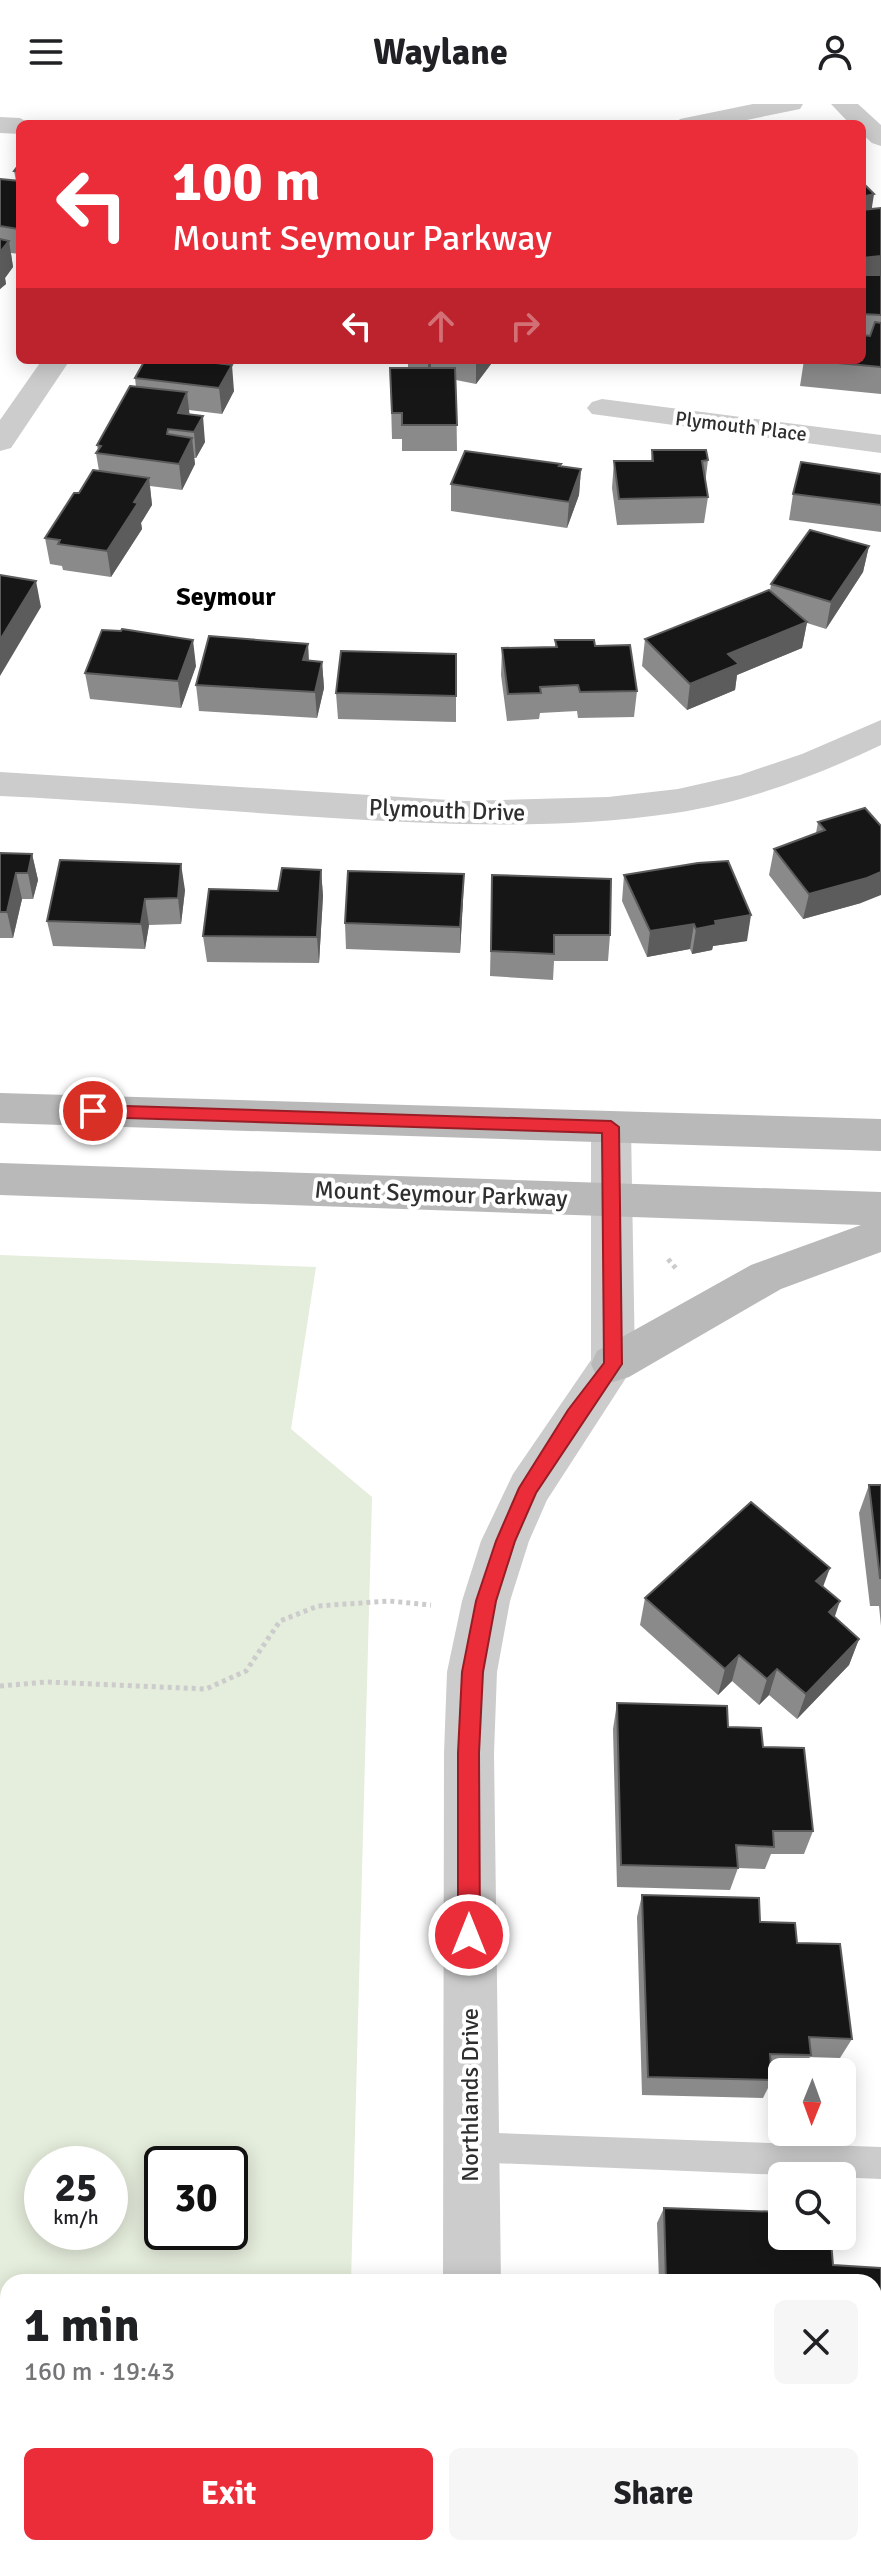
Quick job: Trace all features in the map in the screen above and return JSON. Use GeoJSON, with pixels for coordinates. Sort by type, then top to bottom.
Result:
{"type":"FeatureCollection","features":[{"type":"Feature","properties":{"kind":"main road"},"geometry":{"type":"LineString","coordinates":[[0,1108],[881,1135]]}},
{"type":"Feature","properties":{"kind":"main road","name":"Mount Seymour Parkway"},"geometry":{"type":"LineString","coordinates":[[0,1179],[881,1209]]}},
{"type":"Feature","properties":{"kind":"main road"},"geometry":{"type":"LineString","coordinates":[[613,1364],[766,1277],[881,1235]]}},
{"type":"Feature","properties":{"kind":"street"},"geometry":{"type":"LineString","coordinates":[[709,120],[791,104]]}},
{"type":"Feature","properties":{"kind":"street"},"geometry":{"type":"LineString","coordinates":[[843,104],[861,120]]}},
{"type":"Feature","properties":{"kind":"street"},"geometry":{"type":"LineString","coordinates":[[866,125],[881,138]]}},
{"type":"Feature","properties":{"kind":"street"},"geometry":{"type":"LineString","coordinates":[[0,442],[8,416],[53,364]]}},
{"type":"Feature","properties":{"kind":"street","name":"Plymouth Place"},"geometry":{"type":"LineString","coordinates":[[602,408],[881,444]]}},
{"type":"Feature","properties":{"kind":"street","name":"Plymouth Drive"},"geometry":{"type":"LineString","coordinates":[[0,784],[411,810],[513,814],[625,809],[701,798],[776,779],[881,731]]}},
{"type":"Feature","properties":{"kind":"street"},"geometry":{"type":"LineString","coordinates":[[611,1127],[613,1364]]}},
{"type":"Feature","properties":{"kind":"street","name":"Northlands Drive"},"geometry":{"type":"LineString","coordinates":[[472,2274],[469,1753],[472,1672],[484,1611],[505,1541],[529,1488],[613,1364]]}},
{"type":"Feature","properties":{"kind":"lane"},"geometry":{"type":"LineString","coordinates":[[470,2147],[881,2163]]}},
{"type":"Feature","properties":{"kind":"path"},"geometry":{"type":"LineString","coordinates":[[0,1686],[47,1682],[206,1689],[246,1671],[280,1621],[318,1606],[389,1601],[484,1611]]}},
{"type":"Feature","properties":{"kind":"green space"},"geometry":{"type":"Polygon","coordinates":[[[0,1255],[316,1267],[291,1429],[372,1497],[351,2274],[0,2274],[0,1255]]]}},
{"type":"Feature","properties":{"kind":"building"},"geometry":{"type":"Polygon","coordinates":[[[0,179],[16,181],[16,229],[0,226],[0,179]]]}},
{"type":"Feature","properties":{"kind":"building"},"geometry":{"type":"Polygon","coordinates":[[[881,208],[881,256],[866,258],[866,210],[881,208]]]}},
{"type":"Feature","properties":{"kind":"building"},"geometry":{"type":"Polygon","coordinates":[[[0,239],[9,241],[0,252],[0,239]]]}},
{"type":"Feature","properties":{"kind":"building"},"geometry":{"type":"Polygon","coordinates":[[[866,275],[881,275],[881,315],[866,314],[866,275]]]}},
{"type":"Feature","properties":{"kind":"building"},"geometry":{"type":"Polygon","coordinates":[[[875,322],[881,323],[881,367],[848,364],[866,364],[866,336],[870,336],[875,322]]]}},
{"type":"Feature","properties":{"kind":"building"},"geometry":{"type":"Polygon","coordinates":[[[143,364],[232,365],[219,388],[135,378],[143,364]]]}},
{"type":"Feature","properties":{"kind":"building"},"geometry":{"type":"Polygon","coordinates":[[[390,368],[455,368],[457,425],[402,425],[402,413],[392,413],[390,368]]]}},
{"type":"Feature","properties":{"kind":"building"},"geometry":{"type":"Polygon","coordinates":[[[130,386],[187,392],[178,413],[203,416],[194,432],[168,429],[167,434],[192,438],[179,464],[96,453],[101,446],[97,445],[130,386]]]}},
{"type":"Feature","properties":{"kind":"building"},"geometry":{"type":"Polygon","coordinates":[[[652,450],[706,450],[708,460],[702,461],[708,497],[619,499],[614,461],[653,461],[652,450]]]}},
{"type":"Feature","properties":{"kind":"building"},"geometry":{"type":"Polygon","coordinates":[[[465,451],[581,469],[569,502],[451,484],[465,451]]]}},
{"type":"Feature","properties":{"kind":"building"},"geometry":{"type":"Polygon","coordinates":[[[801,462],[881,474],[881,505],[793,494],[801,462]]]}},
{"type":"Feature","properties":{"kind":"building"},"geometry":{"type":"Polygon","coordinates":[[[93,470],[149,478],[134,502],[138,503],[107,551],[58,544],[60,540],[45,538],[74,493],[79,493],[93,470]]]}},
{"type":"Feature","properties":{"kind":"building"},"geometry":{"type":"Polygon","coordinates":[[[810,530],[869,546],[831,602],[771,584],[810,530]]]}},
{"type":"Feature","properties":{"kind":"building"},"geometry":{"type":"Polygon","coordinates":[[[0,575],[36,581],[0,640],[0,575]]]}},
{"type":"Feature","properties":{"kind":"building"},"geometry":{"type":"Polygon","coordinates":[[[769,590],[807,622],[728,654],[739,664],[690,684],[645,639],[769,590]]]}},
{"type":"Feature","properties":{"kind":"building"},"geometry":{"type":"Polygon","coordinates":[[[122,629],[193,640],[178,681],[85,673],[102,630],[122,629]]]}},
{"type":"Feature","properties":{"kind":"building"},"geometry":{"type":"Polygon","coordinates":[[[209,636],[308,644],[303,660],[322,662],[315,692],[196,685],[209,636]]]}},
{"type":"Feature","properties":{"kind":"building"},"geometry":{"type":"Polygon","coordinates":[[[555,640],[594,640],[595,646],[630,645],[637,691],[580,692],[578,685],[540,687],[541,693],[508,694],[502,648],[557,647],[555,640]]]}},
{"type":"Feature","properties":{"kind":"building"},"geometry":{"type":"Polygon","coordinates":[[[341,651],[456,654],[456,696],[336,693],[341,651]]]}},
{"type":"Feature","properties":{"kind":"building"},"geometry":{"type":"Polygon","coordinates":[[[865,808],[881,826],[881,872],[809,894],[774,849],[825,830],[818,822],[865,808]]]}},
{"type":"Feature","properties":{"kind":"building"},"geometry":{"type":"Polygon","coordinates":[[[0,853],[32,854],[28,873],[16,873],[7,912],[0,912],[0,853]]]}},
{"type":"Feature","properties":{"kind":"building"},"geometry":{"type":"Polygon","coordinates":[[[60,860],[181,864],[178,898],[145,899],[141,924],[47,921],[60,860]]]}},
{"type":"Feature","properties":{"kind":"building"},"geometry":{"type":"Polygon","coordinates":[[[728,861],[751,915],[715,921],[716,925],[696,929],[694,924],[650,931],[624,875],[698,863],[728,861]]]}},
{"type":"Feature","properties":{"kind":"building"},"geometry":{"type":"Polygon","coordinates":[[[282,868],[321,870],[317,937],[203,936],[209,889],[278,891],[282,868]]]}},
{"type":"Feature","properties":{"kind":"building"},"geometry":{"type":"Polygon","coordinates":[[[348,871],[464,874],[460,927],[345,923],[348,871]]]}},
{"type":"Feature","properties":{"kind":"building"},"geometry":{"type":"Polygon","coordinates":[[[492,875],[611,879],[610,935],[554,935],[554,954],[491,951],[492,875]]]}},
{"type":"Feature","properties":{"kind":"building"},"geometry":{"type":"Polygon","coordinates":[[[869,1485],[881,1485],[881,1578],[880,1578],[869,1485]]]}},
{"type":"Feature","properties":{"kind":"building"},"geometry":{"type":"Polygon","coordinates":[[[751,1502],[830,1568],[816,1581],[840,1601],[829,1612],[859,1639],[806,1694],[777,1669],[767,1679],[739,1655],[725,1669],[645,1598],[751,1502]]]}},
{"type":"Feature","properties":{"kind":"building"},"geometry":{"type":"Polygon","coordinates":[[[617,1703],[727,1706],[728,1727],[761,1728],[763,1747],[804,1748],[813,1831],[773,1831],[774,1847],[736,1845],[738,1868],[621,1865],[617,1703]]]}},
{"type":"Feature","properties":{"kind":"building"},"geometry":{"type":"Polygon","coordinates":[[[642,1895],[759,1898],[760,1922],[795,1923],[797,1943],[840,1944],[852,2039],[809,2037],[811,2055],[770,2054],[768,2080],[648,2077],[642,1895]]]}},
{"type":"Feature","properties":{"kind":"building"},"geometry":{"type":"Polygon","coordinates":[[[664,2208],[768,2212],[768,2250],[832,2250],[833,2265],[881,2268],[881,2274],[666,2274],[664,2208]]]}},
{"type":"Feature","properties":{"kind":"district","name":"Seymour"},"geometry":{"type":"Point","coordinates":[226,596]}},
{"type":"Feature","properties":{"kind":"route"},"geometry":{"type":"LineString","coordinates":[[93,1111],[611,1127],[613,1364],[529,1488],[505,1541],[486,1601],[472,1672],[469,1935]]}}]}
